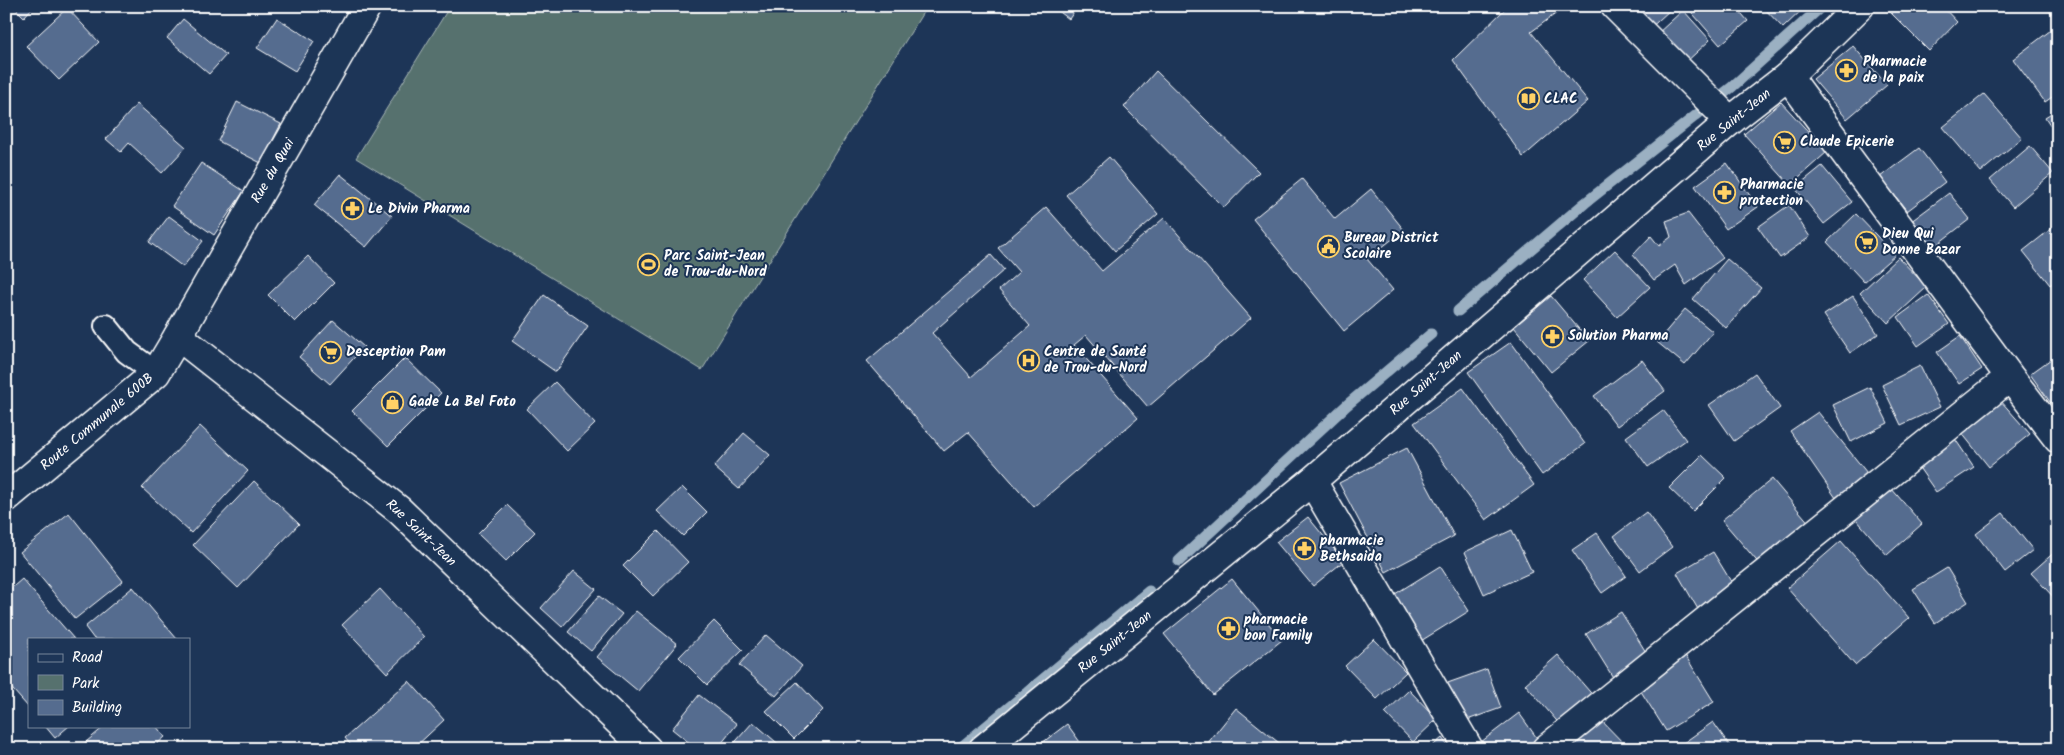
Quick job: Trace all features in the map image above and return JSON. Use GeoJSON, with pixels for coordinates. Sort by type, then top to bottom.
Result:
{"type":"FeatureCollection","features":[{"type":"Feature","properties":{"kind":"street","name":"Rue du Quai"},"geometry":{"type":"LineString","coordinates":[[178,336],[367,6]]}},
{"type":"Feature","properties":{"kind":"street"},"geometry":{"type":"LineString","coordinates":[[1615,6],[1717,108]]}},
{"type":"Feature","properties":{"kind":"street","name":"Rue Saint-Jean"},"geometry":{"type":"LineString","coordinates":[[984,749],[1312,481],[1717,108],[1788,76],[1860,6]]}},
{"type":"Feature","properties":{"kind":"street"},"geometry":{"type":"LineString","coordinates":[[1788,76],[2010,377],[2058,439]]}},
{"type":"Feature","properties":{"kind":"street","name":"Route Communale 600B"},"geometry":{"type":"LineString","coordinates":[[6,498],[156,374],[178,336]]}},
{"type":"Feature","properties":{"kind":"street","name":"Rue Saint-Jean"},"geometry":{"type":"LineString","coordinates":[[178,336],[399,510],[647,749]]}},
{"type":"Feature","properties":{"kind":"street"},"geometry":{"type":"LineString","coordinates":[[1546,749],[2010,377]]}},
{"type":"Feature","properties":{"kind":"street"},"geometry":{"type":"LineString","coordinates":[[1312,481],[1468,749]]}},
{"type":"Feature","properties":{"kind":"lane"},"geometry":{"type":"LineString","coordinates":[[106,326],[127,352],[156,374]]}},
{"type":"Feature","properties":{"kind":"green space","name":"Parc Saint-Jean de Trou-du-Nord"},"geometry":{"type":"Polygon","coordinates":[[[450,6],[927,6],[702,370],[356,158],[450,6]]]}},
{"type":"Feature","properties":{"kind":"building"},"geometry":{"type":"Polygon","coordinates":[[[13,6],[34,6],[24,17],[13,6]]]}},
{"type":"Feature","properties":{"kind":"building"},"geometry":{"type":"Polygon","coordinates":[[[1052,6],[1078,6],[1069,19],[1052,6]]]}},
{"type":"Feature","properties":{"kind":"building"},"geometry":{"type":"Polygon","coordinates":[[[1508,6],[1552,6],[1558,12],[1531,32],[1588,101],[1523,157],[1453,60],[1508,6]]]}},
{"type":"Feature","properties":{"kind":"building"},"geometry":{"type":"Polygon","coordinates":[[[1625,6],[1667,6],[1670,10],[1647,31],[1625,6]]]}},
{"type":"Feature","properties":{"kind":"building"},"geometry":{"type":"Polygon","coordinates":[[[1735,6],[1748,21],[1720,45],[1687,7],[1735,6]]]}},
{"type":"Feature","properties":{"kind":"building"},"geometry":{"type":"Polygon","coordinates":[[[1762,6],[1806,6],[1783,28],[1762,6]]]}},
{"type":"Feature","properties":{"kind":"building"},"geometry":{"type":"Polygon","coordinates":[[[1892,6],[1942,6],[1957,22],[1929,51],[1888,10],[1892,6]]]}},
{"type":"Feature","properties":{"kind":"building"},"geometry":{"type":"Polygon","coordinates":[[[2045,6],[2058,6],[2058,19],[2057,19],[2045,6]]]}},
{"type":"Feature","properties":{"kind":"building"},"geometry":{"type":"Polygon","coordinates":[[[67,8],[99,42],[59,80],[26,46],[67,8]]]}},
{"type":"Feature","properties":{"kind":"building"},"geometry":{"type":"Polygon","coordinates":[[[1683,10],[1710,40],[1684,64],[1657,34],[1683,10]]]}},
{"type":"Feature","properties":{"kind":"building"},"geometry":{"type":"Polygon","coordinates":[[[277,18],[314,41],[295,71],[257,48],[277,18]]]}},
{"type":"Feature","properties":{"kind":"building"},"geometry":{"type":"Polygon","coordinates":[[[183,19],[226,55],[209,74],[167,38],[183,19]]]}},
{"type":"Feature","properties":{"kind":"building"},"geometry":{"type":"Polygon","coordinates":[[[2051,30],[2058,39],[2058,93],[2045,102],[2013,59],[2051,30]]]}},
{"type":"Feature","properties":{"kind":"building"},"geometry":{"type":"Polygon","coordinates":[[[1853,46],[1887,85],[1847,119],[1813,79],[1853,46]]]}},
{"type":"Feature","properties":{"kind":"building"},"geometry":{"type":"Polygon","coordinates":[[[1156,71],[1259,172],[1224,208],[1124,107],[1156,71]]]}},
{"type":"Feature","properties":{"kind":"building"},"geometry":{"type":"Polygon","coordinates":[[[1984,94],[2022,138],[1981,172],[1943,127],[1984,94]]]}},
{"type":"Feature","properties":{"kind":"building"},"geometry":{"type":"Polygon","coordinates":[[[237,102],[281,124],[261,163],[218,141],[237,102]]]}},
{"type":"Feature","properties":{"kind":"building"},"geometry":{"type":"Polygon","coordinates":[[[1781,102],[1827,152],[1790,185],[1744,134],[1781,102]]]}},
{"type":"Feature","properties":{"kind":"building"},"geometry":{"type":"Polygon","coordinates":[[[137,104],[186,147],[162,173],[129,143],[121,152],[106,139],[137,104]]]}},
{"type":"Feature","properties":{"kind":"building"},"geometry":{"type":"Polygon","coordinates":[[[2058,109],[2058,137],[2045,117],[2058,109]]]}},
{"type":"Feature","properties":{"kind":"building"},"geometry":{"type":"Polygon","coordinates":[[[2030,146],[2053,173],[2013,207],[1990,180],[2030,146]]]}},
{"type":"Feature","properties":{"kind":"building"},"geometry":{"type":"Polygon","coordinates":[[[1919,148],[1945,182],[1907,211],[1880,177],[1919,148]]]}},
{"type":"Feature","properties":{"kind":"building"},"geometry":{"type":"Polygon","coordinates":[[[1109,157],[1158,214],[1115,251],[1066,195],[1109,157]]]}},
{"type":"Feature","properties":{"kind":"building"},"geometry":{"type":"Polygon","coordinates":[[[201,163],[244,191],[214,235],[172,206],[201,163]]]}},
{"type":"Feature","properties":{"kind":"building"},"geometry":{"type":"Polygon","coordinates":[[[1727,163],[1758,207],[1726,229],[1695,186],[1727,163]]]}},
{"type":"Feature","properties":{"kind":"building"},"geometry":{"type":"Polygon","coordinates":[[[1822,166],[1852,202],[1824,224],[1795,188],[1822,166]]]}},
{"type":"Feature","properties":{"kind":"building"},"geometry":{"type":"Polygon","coordinates":[[[340,174],[392,216],[366,247],[314,205],[340,174]]]}},
{"type":"Feature","properties":{"kind":"building"},"geometry":{"type":"Polygon","coordinates":[[[1302,179],[1335,219],[1371,189],[1404,230],[1367,259],[1393,290],[1344,331],[1253,219],[1302,179]]]}},
{"type":"Feature","properties":{"kind":"building"},"geometry":{"type":"Polygon","coordinates":[[[1949,193],[1970,219],[1931,249],[1910,222],[1949,193]]]}},
{"type":"Feature","properties":{"kind":"building"},"geometry":{"type":"Polygon","coordinates":[[[1789,205],[1810,237],[1780,258],[1758,227],[1789,205]]]}},
{"type":"Feature","properties":{"kind":"building"},"geometry":{"type":"Polygon","coordinates":[[[1046,207],[1102,271],[1164,218],[1251,318],[1148,407],[1086,335],[1074,345],[1138,418],[1034,507],[968,432],[944,451],[867,361],[991,255],[1004,270],[932,333],[971,377],[1030,326],[999,290],[1019,272],[998,248],[1046,207]]]}},
{"type":"Feature","properties":{"kind":"building"},"geometry":{"type":"Polygon","coordinates":[[[1688,213],[1723,258],[1686,285],[1675,265],[1654,280],[1633,255],[1651,236],[1659,246],[1671,237],[1666,221],[1688,213]]]}},
{"type":"Feature","properties":{"kind":"building"},"geometry":{"type":"Polygon","coordinates":[[[1856,214],[1895,255],[1864,282],[1827,242],[1856,214]]]}},
{"type":"Feature","properties":{"kind":"building"},"geometry":{"type":"Polygon","coordinates":[[[169,216],[203,241],[183,267],[149,242],[169,216]]]}},
{"type":"Feature","properties":{"kind":"building"},"geometry":{"type":"Polygon","coordinates":[[[2056,225],[2058,227],[2058,279],[2050,285],[2023,251],[2056,225]]]}},
{"type":"Feature","properties":{"kind":"building"},"geometry":{"type":"Polygon","coordinates":[[[1615,250],[1650,287],[1617,317],[1583,280],[1615,250]]]}},
{"type":"Feature","properties":{"kind":"building"},"geometry":{"type":"Polygon","coordinates":[[[308,256],[334,283],[295,322],[268,295],[308,256]]]}},
{"type":"Feature","properties":{"kind":"building"},"geometry":{"type":"Polygon","coordinates":[[[1898,257],[1927,287],[1888,323],[1860,293],[1898,257]]]}},
{"type":"Feature","properties":{"kind":"building"},"geometry":{"type":"Polygon","coordinates":[[[1727,259],[1761,288],[1726,328],[1693,299],[1727,259]]]}},
{"type":"Feature","properties":{"kind":"building"},"geometry":{"type":"Polygon","coordinates":[[[544,295],[588,326],[556,372],[512,341],[544,295]]]}},
{"type":"Feature","properties":{"kind":"building"},"geometry":{"type":"Polygon","coordinates":[[[1928,295],[1949,324],[1918,346],[1898,317],[1928,295]]]}},
{"type":"Feature","properties":{"kind":"building"},"geometry":{"type":"Polygon","coordinates":[[[1551,296],[1589,341],[1551,372],[1514,327],[1551,296]]]}},
{"type":"Feature","properties":{"kind":"building"},"geometry":{"type":"Polygon","coordinates":[[[1853,296],[1878,334],[1850,353],[1824,315],[1853,296]]]}},
{"type":"Feature","properties":{"kind":"building"},"geometry":{"type":"Polygon","coordinates":[[[1685,309],[1713,332],[1685,365],[1657,342],[1685,309]]]}},
{"type":"Feature","properties":{"kind":"building"},"geometry":{"type":"Polygon","coordinates":[[[333,320],[364,347],[330,384],[299,357],[333,320]]]}},
{"type":"Feature","properties":{"kind":"building"},"geometry":{"type":"Polygon","coordinates":[[[1960,336],[1982,369],[1959,384],[1937,352],[1960,336]]]}},
{"type":"Feature","properties":{"kind":"building"},"geometry":{"type":"Polygon","coordinates":[[[1511,342],[1585,444],[1542,475],[1468,372],[1511,342]]]}},
{"type":"Feature","properties":{"kind":"building"},"geometry":{"type":"Polygon","coordinates":[[[2058,354],[2058,413],[2030,374],[2058,354]]]}},
{"type":"Feature","properties":{"kind":"building"},"geometry":{"type":"Polygon","coordinates":[[[405,358],[441,393],[388,446],[352,411],[405,358]]]}},
{"type":"Feature","properties":{"kind":"building"},"geometry":{"type":"Polygon","coordinates":[[[1642,360],[1665,391],[1617,426],[1594,396],[1642,360]]]}},
{"type":"Feature","properties":{"kind":"building"},"geometry":{"type":"Polygon","coordinates":[[[1920,366],[1940,407],[1901,425],[1882,385],[1920,366]]]}},
{"type":"Feature","properties":{"kind":"building"},"geometry":{"type":"Polygon","coordinates":[[[1755,373],[1780,408],[1734,441],[1709,405],[1755,373]]]}},
{"type":"Feature","properties":{"kind":"building"},"geometry":{"type":"Polygon","coordinates":[[[555,382],[595,424],[567,451],[527,409],[555,382]]]}},
{"type":"Feature","properties":{"kind":"building"},"geometry":{"type":"Polygon","coordinates":[[[1870,387],[1888,423],[1851,442],[1833,405],[1870,387]]]}},
{"type":"Feature","properties":{"kind":"building"},"geometry":{"type":"Polygon","coordinates":[[[1463,388],[1534,485],[1486,520],[1414,423],[1463,388]]]}},
{"type":"Feature","properties":{"kind":"building"},"geometry":{"type":"Polygon","coordinates":[[[2000,400],[2030,434],[1989,467],[1961,432],[2000,400]]]}},
{"type":"Feature","properties":{"kind":"building"},"geometry":{"type":"Polygon","coordinates":[[[1663,410],[1686,440],[1648,467],[1626,437],[1663,410]]]}},
{"type":"Feature","properties":{"kind":"building"},"geometry":{"type":"Polygon","coordinates":[[[1818,412],[1867,473],[1836,498],[1790,431],[1818,412]]]}},
{"type":"Feature","properties":{"kind":"building"},"geometry":{"type":"Polygon","coordinates":[[[200,426],[248,471],[191,533],[142,488],[200,426]]]}},
{"type":"Feature","properties":{"kind":"building"},"geometry":{"type":"Polygon","coordinates":[[[744,433],[770,455],[739,489],[714,467],[744,433]]]}},
{"type":"Feature","properties":{"kind":"building"},"geometry":{"type":"Polygon","coordinates":[[[1951,433],[1974,467],[1936,492],[1913,459],[1951,433]]]}},
{"type":"Feature","properties":{"kind":"building"},"geometry":{"type":"Polygon","coordinates":[[[1407,448],[1454,536],[1386,572],[1339,483],[1407,448]]]}},
{"type":"Feature","properties":{"kind":"building"},"geometry":{"type":"Polygon","coordinates":[[[1702,455],[1726,478],[1693,511],[1669,488],[1702,455]]]}},
{"type":"Feature","properties":{"kind":"building"},"geometry":{"type":"Polygon","coordinates":[[[1772,479],[1810,524],[1761,566],[1722,520],[1772,479]]]}},
{"type":"Feature","properties":{"kind":"building"},"geometry":{"type":"Polygon","coordinates":[[[254,481],[299,524],[238,588],[193,545],[254,481]]]}},
{"type":"Feature","properties":{"kind":"building"},"geometry":{"type":"Polygon","coordinates":[[[682,487],[707,512],[683,536],[657,511],[682,487]]]}},
{"type":"Feature","properties":{"kind":"building"},"geometry":{"type":"Polygon","coordinates":[[[1891,488],[1922,524],[1887,555],[1856,519],[1891,488]]]}},
{"type":"Feature","properties":{"kind":"building"},"geometry":{"type":"Polygon","coordinates":[[[507,505],[535,532],[506,561],[478,534],[507,505]]]}},
{"type":"Feature","properties":{"kind":"building"},"geometry":{"type":"Polygon","coordinates":[[[1646,512],[1672,547],[1640,571],[1614,536],[1646,512]]]}},
{"type":"Feature","properties":{"kind":"building"},"geometry":{"type":"Polygon","coordinates":[[[69,513],[123,581],[75,619],[20,552],[69,513]]]}},
{"type":"Feature","properties":{"kind":"building"},"geometry":{"type":"Polygon","coordinates":[[[2003,513],[2033,550],[2005,572],[1976,534],[2003,513]]]}},
{"type":"Feature","properties":{"kind":"building"},"geometry":{"type":"Polygon","coordinates":[[[1308,517],[1344,561],[1313,586],[1276,542],[1308,517]]]}},
{"type":"Feature","properties":{"kind":"building"},"geometry":{"type":"Polygon","coordinates":[[[1512,530],[1532,572],[1484,594],[1465,552],[1512,530]]]}},
{"type":"Feature","properties":{"kind":"building"},"geometry":{"type":"Polygon","coordinates":[[[658,531],[688,562],[653,596],[623,566],[658,531]]]}},
{"type":"Feature","properties":{"kind":"building"},"geometry":{"type":"Polygon","coordinates":[[[1597,533],[1626,576],[1602,593],[1572,550],[1597,533]]]}},
{"type":"Feature","properties":{"kind":"building"},"geometry":{"type":"Polygon","coordinates":[[[1841,541],[1909,618],[1855,665],[1787,588],[1841,541]]]}},
{"type":"Feature","properties":{"kind":"building"},"geometry":{"type":"Polygon","coordinates":[[[2058,549],[2058,602],[2031,573],[2058,549]]]}},
{"type":"Feature","properties":{"kind":"building"},"geometry":{"type":"Polygon","coordinates":[[[1713,552],[1735,588],[1699,611],[1677,573],[1713,552]]]}},
{"type":"Feature","properties":{"kind":"building"},"geometry":{"type":"Polygon","coordinates":[[[1440,566],[1469,611],[1416,644],[1387,599],[1440,566]]]}},
{"type":"Feature","properties":{"kind":"building"},"geometry":{"type":"Polygon","coordinates":[[[1947,568],[1968,602],[1935,623],[1913,589],[1947,568]]]}},
{"type":"Feature","properties":{"kind":"building"},"geometry":{"type":"Polygon","coordinates":[[[574,571],[596,589],[562,627],[541,608],[574,571]]]}},
{"type":"Feature","properties":{"kind":"building"},"geometry":{"type":"Polygon","coordinates":[[[22,579],[73,638],[28,638],[28,707],[6,682],[6,593],[22,579]]]}},
{"type":"Feature","properties":{"kind":"building"},"geometry":{"type":"Polygon","coordinates":[[[1232,579],[1282,640],[1213,695],[1164,634],[1232,579]]]}},
{"type":"Feature","properties":{"kind":"building"},"geometry":{"type":"Polygon","coordinates":[[[133,587],[176,638],[93,638],[85,627],[133,587]]]}},
{"type":"Feature","properties":{"kind":"building"},"geometry":{"type":"Polygon","coordinates":[[[380,589],[424,637],[387,673],[342,625],[380,589]]]}},
{"type":"Feature","properties":{"kind":"building"},"geometry":{"type":"Polygon","coordinates":[[[599,596],[622,614],[591,651],[568,632],[599,596]]]}},
{"type":"Feature","properties":{"kind":"building"},"geometry":{"type":"Polygon","coordinates":[[[636,611],[677,644],[638,691],[597,657],[636,611]]]}},
{"type":"Feature","properties":{"kind":"building"},"geometry":{"type":"Polygon","coordinates":[[[1621,612],[1649,657],[1614,679],[1586,634],[1621,612]]]}},
{"type":"Feature","properties":{"kind":"building"},"geometry":{"type":"Polygon","coordinates":[[[714,621],[743,650],[707,685],[679,657],[714,621]]]}},
{"type":"Feature","properties":{"kind":"building"},"geometry":{"type":"Polygon","coordinates":[[[766,635],[802,666],[776,696],[739,665],[766,635]]]}},
{"type":"Feature","properties":{"kind":"building"},"geometry":{"type":"Polygon","coordinates":[[[1374,639],[1406,672],[1377,699],[1345,666],[1374,639]]]}},
{"type":"Feature","properties":{"kind":"building"},"geometry":{"type":"Polygon","coordinates":[[[1558,655],[1596,699],[1562,727],[1525,684],[1558,655]]]}},
{"type":"Feature","properties":{"kind":"building"},"geometry":{"type":"Polygon","coordinates":[[[1685,655],[1714,702],[1666,731],[1637,685],[1685,655]]]}},
{"type":"Feature","properties":{"kind":"building"},"geometry":{"type":"Polygon","coordinates":[[[1487,669],[1501,708],[1456,724],[1442,685],[1487,669]]]}},
{"type":"Feature","properties":{"kind":"building"},"geometry":{"type":"Polygon","coordinates":[[[409,681],[444,720],[413,749],[354,749],[345,738],[409,681]]]}},
{"type":"Feature","properties":{"kind":"building"},"geometry":{"type":"Polygon","coordinates":[[[797,682],[823,710],[794,739],[766,711],[797,682]]]}},
{"type":"Feature","properties":{"kind":"building"},"geometry":{"type":"Polygon","coordinates":[[[1409,690],[1437,719],[1413,742],[1385,713],[1409,690]]]}},
{"type":"Feature","properties":{"kind":"building"},"geometry":{"type":"Polygon","coordinates":[[[699,695],[737,724],[717,749],[697,749],[672,729],[699,695]]]}},
{"type":"Feature","properties":{"kind":"building"},"geometry":{"type":"Polygon","coordinates":[[[1236,708],[1284,747],[1283,749],[1203,749],[1236,708]]]}},
{"type":"Feature","properties":{"kind":"building"},"geometry":{"type":"Polygon","coordinates":[[[1519,713],[1539,741],[1529,749],[1486,749],[1481,742],[1519,713]]]}},
{"type":"Feature","properties":{"kind":"building"},"geometry":{"type":"Polygon","coordinates":[[[1598,717],[1629,749],[1564,749],[1598,717]]]}},
{"type":"Feature","properties":{"kind":"building"},"geometry":{"type":"Polygon","coordinates":[[[753,722],[784,749],[729,749],[753,722]]]}},
{"type":"Feature","properties":{"kind":"building"},"geometry":{"type":"Polygon","coordinates":[[[1713,722],[1732,749],[1685,749],[1682,744],[1713,722]]]}},
{"type":"Feature","properties":{"kind":"building"},"geometry":{"type":"Polygon","coordinates":[[[1067,724],[1085,749],[1034,749],[1067,724]]]}},
{"type":"Feature","properties":{"kind":"building"},"geometry":{"type":"Polygon","coordinates":[[[47,728],[67,728],[55,738],[47,728]]]}},
{"type":"Feature","properties":{"kind":"building"},"geometry":{"type":"Polygon","coordinates":[[[103,728],[158,728],[165,737],[151,749],[82,749],[80,747],[103,728]]]}},
{"type":"Feature","properties":{"kind":"building"},"geometry":{"type":"Polygon","coordinates":[[[1442,738],[1450,749],[1429,749],[1442,738]]]}},
{"type":"Feature","properties":{"kind":"building"},"geometry":{"type":"Polygon","coordinates":[[[1344,740],[1356,749],[1337,749],[1344,740]]]}},
{"type":"Feature","properties":{"kind":"waterway"},"geometry":{"type":"LineString","coordinates":[[1458,311],[1585,203],[1732,87],[1822,6]]}},
{"type":"Feature","properties":{"kind":"waterway"},"geometry":{"type":"LineString","coordinates":[[1179,561],[1347,405],[1431,334]]}},
{"type":"Feature","properties":{"kind":"waterway"},"geometry":{"type":"LineString","coordinates":[[959,749],[1149,591]]}},
{"type":"Feature","properties":{"kind":"place","name":"Pharmacie de la paix"},"geometry":{"type":"Point","coordinates":[1847,70]}},
{"type":"Feature","properties":{"kind":"place","name":"CLAC"},"geometry":{"type":"Point","coordinates":[1528,99]}},
{"type":"Feature","properties":{"kind":"place","name":"Claude Epicerie"},"geometry":{"type":"Point","coordinates":[1784,142]}},
{"type":"Feature","properties":{"kind":"place","name":"Pharmacie protection"},"geometry":{"type":"Point","coordinates":[1724,193]}},
{"type":"Feature","properties":{"kind":"place","name":"Le Divin Pharma"},"geometry":{"type":"Point","coordinates":[352,209]}},
{"type":"Feature","properties":{"kind":"place","name":"Dieu Qui Donne Bazar"},"geometry":{"type":"Point","coordinates":[1866,242]}},
{"type":"Feature","properties":{"kind":"place","name":"Bureau District Scolaire"},"geometry":{"type":"Point","coordinates":[1328,246]}},
{"type":"Feature","properties":{"kind":"place","name":"Parc Saint-Jean de Trou-du-Nord"},"geometry":{"type":"Point","coordinates":[648,264]}},
{"type":"Feature","properties":{"kind":"place","name":"Solution Pharma"},"geometry":{"type":"Point","coordinates":[1552,336]}},
{"type":"Feature","properties":{"kind":"place","name":"Desception Pam"},"geometry":{"type":"Point","coordinates":[330,352]}},
{"type":"Feature","properties":{"kind":"place","name":"Centre de Santé de Trou-du-Nord"},"geometry":{"type":"Point","coordinates":[1028,360]}},
{"type":"Feature","properties":{"kind":"place","name":"Gade La Bel Foto"},"geometry":{"type":"Point","coordinates":[393,402]}},
{"type":"Feature","properties":{"kind":"place","name":"pharmacie Bethsaida"},"geometry":{"type":"Point","coordinates":[1304,549]}},
{"type":"Feature","properties":{"kind":"place","name":"pharmacie bon Family"},"geometry":{"type":"Point","coordinates":[1228,628]}}]}
